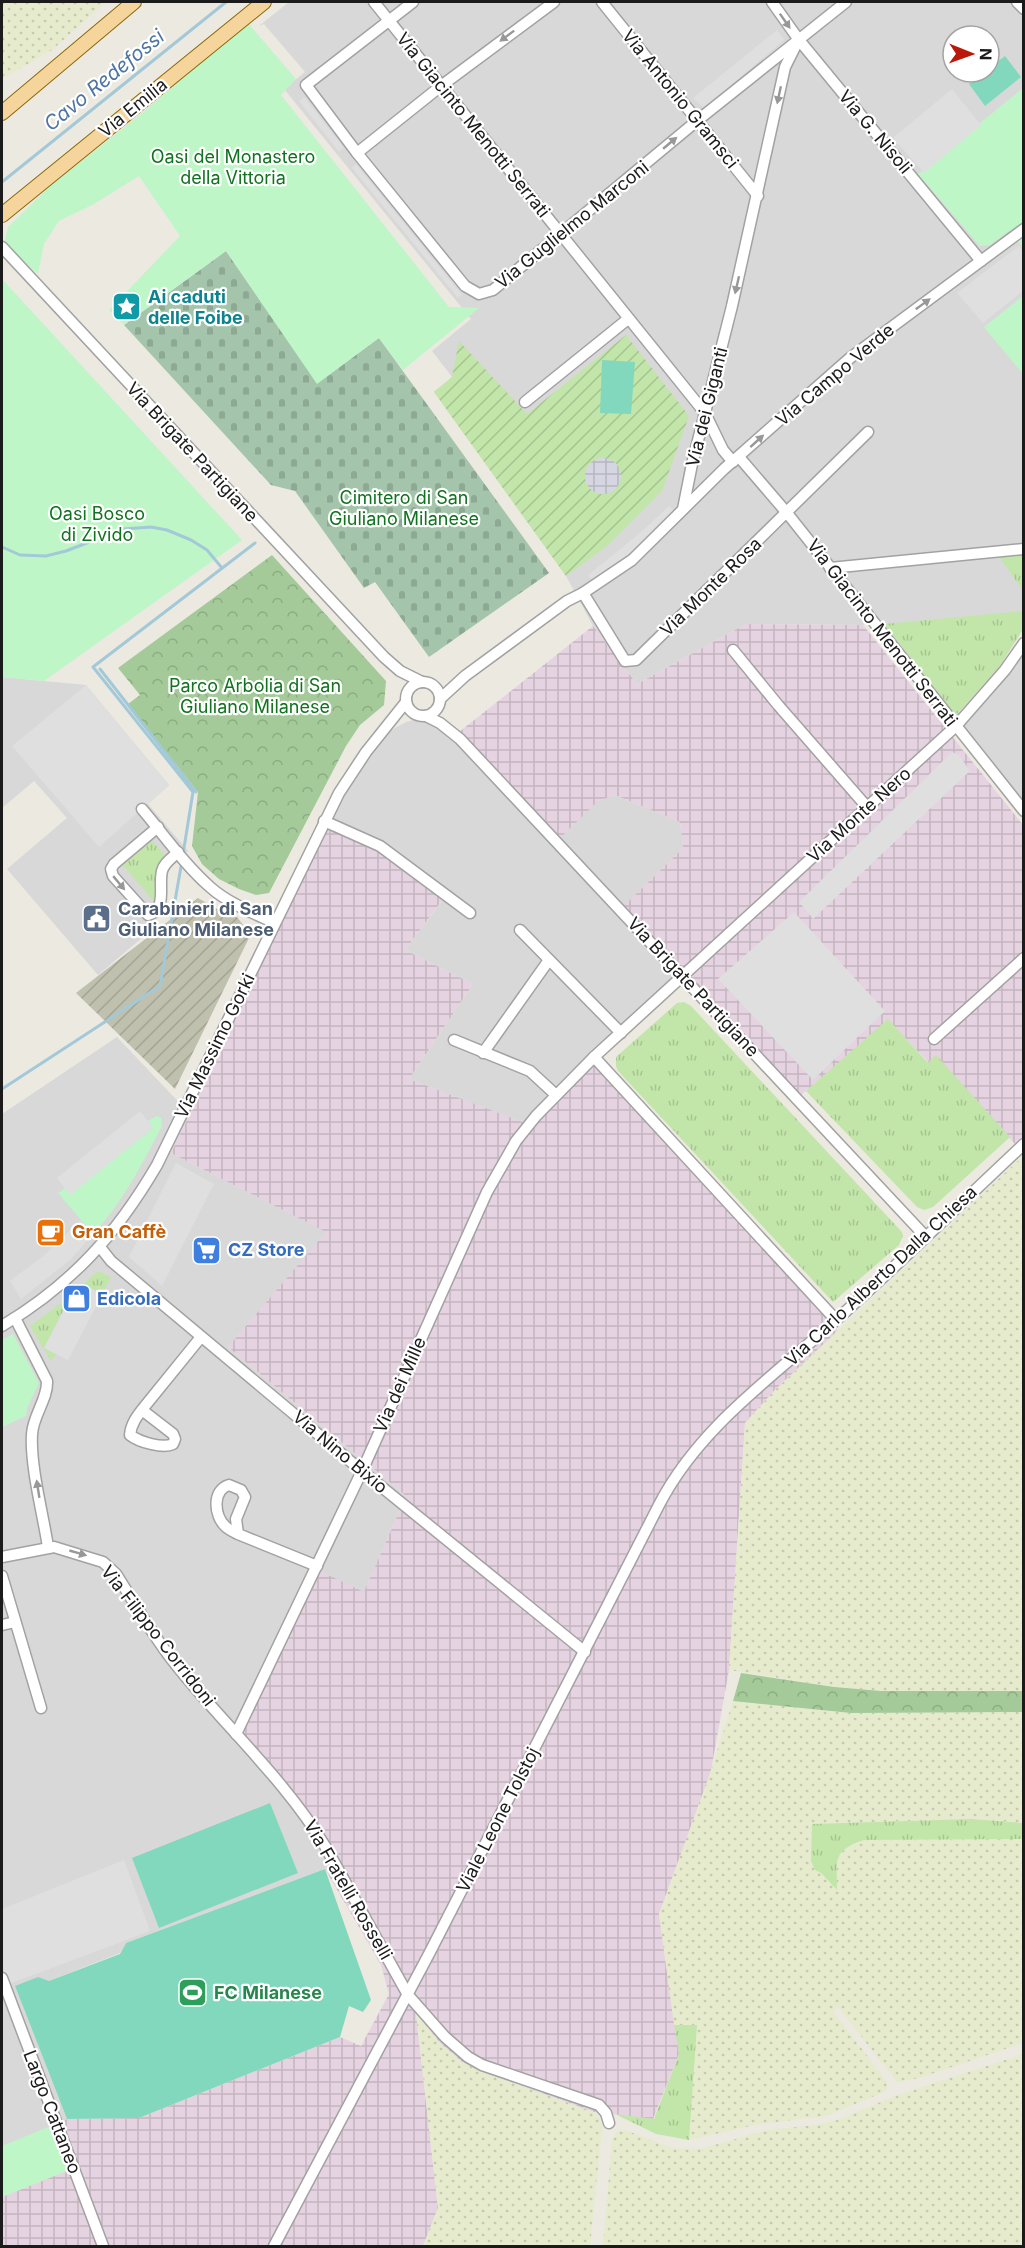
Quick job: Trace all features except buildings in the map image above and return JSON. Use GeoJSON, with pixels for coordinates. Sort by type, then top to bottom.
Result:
{"type":"FeatureCollection","features":[{"type":"Feature","properties":{"kind":"main road"},"geometry":{"type":"LineString","coordinates":[[2,113],[134,2]]}},
{"type":"Feature","properties":{"kind":"main road","name":"Via Emilia"},"geometry":{"type":"LineString","coordinates":[[2,215],[264,2]]}},
{"type":"Feature","properties":{"kind":"street","name":"Via Giacinto Menotti Serrati"},"geometry":{"type":"LineString","coordinates":[[374,2],[705,413],[723,450]]}},
{"type":"Feature","properties":{"kind":"street"},"geometry":{"type":"LineString","coordinates":[[389,20],[413,2]]}},
{"type":"Feature","properties":{"kind":"street"},"geometry":{"type":"LineString","coordinates":[[357,153],[441,86],[554,2]]}},
{"type":"Feature","properties":{"kind":"street","name":"Via Antonio Gramsci"},"geometry":{"type":"LineString","coordinates":[[602,2],[758,196]]}},
{"type":"Feature","properties":{"kind":"street","name":"Via G. Nisoli"},"geometry":{"type":"LineString","coordinates":[[772,2],[799,40],[981,261]]}},
{"type":"Feature","properties":{"kind":"street","name":"Via Guglielmo Marconi"},"geometry":{"type":"LineString","coordinates":[[389,20],[306,86],[465,286],[476,293],[484,294],[493,290],[698,120],[846,2]]}},
{"type":"Feature","properties":{"kind":"street"},"geometry":{"type":"LineString","coordinates":[[1017,2],[1023,9]]}},
{"type":"Feature","properties":{"kind":"street","name":"Via dei Giganti"},"geometry":{"type":"LineString","coordinates":[[683,509],[758,196],[785,67],[799,40]]}},
{"type":"Feature","properties":{"kind":"street","name":"Via Campo Verde"},"geometry":{"type":"LineString","coordinates":[[683,509],[850,358],[1023,229]]}},
{"type":"Feature","properties":{"kind":"street","name":"Via Brigate Partigiane"},"geometry":{"type":"LineString","coordinates":[[2,247],[384,657],[399,671],[422,681]]}},
{"type":"Feature","properties":{"kind":"street"},"geometry":{"type":"LineString","coordinates":[[525,402],[628,319]]}},
{"type":"Feature","properties":{"kind":"street","name":"Via Monte Rosa"},"geometry":{"type":"LineString","coordinates":[[583,593],[625,661],[636,660],[868,432]]}},
{"type":"Feature","properties":{"kind":"street","name":"Via Giacinto Menotti Serrati"},"geometry":{"type":"LineString","coordinates":[[700,433],[704,438],[713,440],[736,459],[787,513],[1023,812]]}},
{"type":"Feature","properties":{"kind":"street"},"geometry":{"type":"LineString","coordinates":[[465,676],[448,684],[435,686],[422,681],[412,685],[407,697],[411,712],[422,715],[437,710],[440,702],[465,676],[567,601],[632,560],[683,509]]}},
{"type":"Feature","properties":{"kind":"street"},"geometry":{"type":"LineString","coordinates":[[830,568],[1023,549]]}},
{"type":"Feature","properties":{"kind":"street","name":"Via Monte Nero"},"geometry":{"type":"LineString","coordinates":[[682,976],[956,726],[1005,670],[1023,643]]}},
{"type":"Feature","properties":{"kind":"street"},"geometry":{"type":"LineString","coordinates":[[733,650],[867,807]]}},
{"type":"Feature","properties":{"kind":"street","name":"Via Brigate Partigiane"},"geometry":{"type":"LineString","coordinates":[[384,657],[407,697]]}},
{"type":"Feature","properties":{"kind":"street"},"geometry":{"type":"LineString","coordinates":[[435,686],[439,691],[440,702]]}},
{"type":"Feature","properties":{"kind":"street","name":"Via Massimo Gorki"},"geometry":{"type":"LineString","coordinates":[[2,1326],[60,1285],[100,1247],[139,1195],[157,1165],[324,821],[350,774],[407,697]]}},
{"type":"Feature","properties":{"kind":"street","name":"Via Brigate Partigiane"},"geometry":{"type":"LineString","coordinates":[[440,702],[460,739]]}},
{"type":"Feature","properties":{"kind":"street","name":"Via Brigate Partigiane"},"geometry":{"type":"LineString","coordinates":[[422,715],[440,723],[460,739],[925,1236]]}},
{"type":"Feature","properties":{"kind":"street","name":"Via Massimo Gorki"},"geometry":{"type":"LineString","coordinates":[[383,730],[402,719],[422,715]]}},
{"type":"Feature","properties":{"kind":"street"},"geometry":{"type":"LineString","coordinates":[[142,809],[191,868],[221,895],[275,923]]}},
{"type":"Feature","properties":{"kind":"street"},"geometry":{"type":"LineString","coordinates":[[324,821],[380,846],[470,913]]}},
{"type":"Feature","properties":{"kind":"street"},"geometry":{"type":"LineString","coordinates":[[158,827],[111,869],[113,876],[148,915],[159,906],[164,867],[178,852]]}},
{"type":"Feature","properties":{"kind":"street"},"geometry":{"type":"LineString","coordinates":[[520,930],[621,1033]]}},
{"type":"Feature","properties":{"kind":"street"},"geometry":{"type":"LineString","coordinates":[[934,1039],[1023,958]]}},
{"type":"Feature","properties":{"kind":"street"},"geometry":{"type":"LineString","coordinates":[[483,1053],[549,960]]}},
{"type":"Feature","properties":{"kind":"street","name":"Via dei Mille"},"geometry":{"type":"LineString","coordinates":[[236,1734],[362,1471],[497,1172],[524,1130],[556,1095],[682,976]]}},
{"type":"Feature","properties":{"kind":"street"},"geometry":{"type":"LineString","coordinates":[[454,1040],[530,1071],[556,1095]]}},
{"type":"Feature","properties":{"kind":"street"},"geometry":{"type":"LineString","coordinates":[[594,1057],[836,1320]]}},
{"type":"Feature","properties":{"kind":"street","name":"Via Carlo Alberto Dalla Chiesa"},"geometry":{"type":"LineString","coordinates":[[738,1406],[836,1320],[1023,1144]]}},
{"type":"Feature","properties":{"kind":"street","name":"Via Nino Bixio"},"geometry":{"type":"LineString","coordinates":[[100,1247],[111,1262],[362,1471],[585,1652]]}},
{"type":"Feature","properties":{"kind":"street"},"geometry":{"type":"LineString","coordinates":[[15,1318],[47,1381],[47,1389],[33,1422],[32,1441],[48,1547]]}},
{"type":"Feature","properties":{"kind":"street"},"geometry":{"type":"LineString","coordinates":[[142,1410],[201,1336]]}},
{"type":"Feature","properties":{"kind":"street","name":"Viale Leone Tolstoj"},"geometry":{"type":"LineString","coordinates":[[274,2247],[408,1995],[668,1488],[705,1437],[738,1406]]}},
{"type":"Feature","properties":{"kind":"street"},"geometry":{"type":"LineString","coordinates":[[238,1534],[317,1566]]}},
{"type":"Feature","properties":{"kind":"street","name":"Via Filippo Corridoni"},"geometry":{"type":"LineString","coordinates":[[2,1557],[48,1547],[84,1555],[106,1564],[121,1582],[170,1657],[236,1734]]}},
{"type":"Feature","properties":{"kind":"street"},"geometry":{"type":"LineString","coordinates":[[2,1576],[41,1708]]}},
{"type":"Feature","properties":{"kind":"street"},"geometry":{"type":"LineString","coordinates":[[2,1625],[15,1622]]}},
{"type":"Feature","properties":{"kind":"street","name":"Via Fratelli Rosselli"},"geometry":{"type":"LineString","coordinates":[[236,1734],[283,1789],[321,1839],[408,1995],[445,2037],[468,2057],[482,2065],[599,2105],[606,2113],[609,2123]]}},
{"type":"Feature","properties":{"kind":"street","name":"Largo Cattaneo"},"geometry":{"type":"LineString","coordinates":[[2,1978],[103,2247]]}},
{"type":"Feature","properties":{"kind":"shaded area"},"geometry":{"type":"Polygon","coordinates":[[[2,2],[106,2],[52,50],[2,79],[2,2]]]}},
{"type":"Feature","properties":{"kind":"shaded area"},"geometry":{"type":"Polygon","coordinates":[[[289,2],[1023,2],[1023,629],[999,667],[956,715],[880,619],[863,625],[746,624],[637,684],[593,626],[566,576],[434,392],[452,377],[432,351],[471,319],[284,89],[305,72],[264,24],[259,26],[289,2]]]}},
{"type":"Feature","properties":{"kind":"shaded area"},"geometry":{"type":"Polygon","coordinates":[[[777,30],[784,40],[704,108],[693,98],[777,30]]]}},
{"type":"Feature","properties":{"kind":"shaded area"},"geometry":{"type":"Polygon","coordinates":[[[952,89],[981,125],[924,173],[893,138],[952,89]]]}},
{"type":"Feature","properties":{"kind":"shaded area"},"geometry":{"type":"Polygon","coordinates":[[[304,97],[344,148],[339,152],[299,101],[304,97]]]}},
{"type":"Feature","properties":{"kind":"shaded area"},"geometry":{"type":"Polygon","coordinates":[[[356,164],[462,295],[458,298],[352,168],[356,164]]]}},
{"type":"Feature","properties":{"kind":"shaded area"},"geometry":{"type":"Polygon","coordinates":[[[1019,246],[1023,252],[1023,291],[983,323],[957,293],[1019,246]]]}},
{"type":"Feature","properties":{"kind":"shaded area"},"geometry":{"type":"Polygon","coordinates":[[[603,458],[616,463],[621,476],[616,489],[603,494],[590,489],[585,476],[590,463],[603,458]]]}},
{"type":"Feature","properties":{"kind":"shaded area"},"geometry":{"type":"Polygon","coordinates":[[[669,506],[675,512],[637,549],[592,581],[588,575],[669,506]]]}},
{"type":"Feature","properties":{"kind":"shaded area"},"geometry":{"type":"Polygon","coordinates":[[[746,624],[863,625],[1023,825],[1023,1153],[936,1056],[929,1063],[888,1020],[799,1097],[624,906],[683,848],[680,822],[615,795],[598,801],[559,839],[459,732],[593,626],[637,684],[746,624]]]}},
{"type":"Feature","properties":{"kind":"shaded area"},"geometry":{"type":"Polygon","coordinates":[[[1023,649],[1023,804],[960,726],[1023,649]]]}},
{"type":"Feature","properties":{"kind":"shaded area"},"geometry":{"type":"Polygon","coordinates":[[[2,677],[86,685],[169,785],[148,804],[188,851],[168,869],[164,906],[160,914],[146,925],[150,931],[98,975],[7,869],[67,818],[34,781],[2,808],[2,677]]]}},
{"type":"Feature","properties":{"kind":"shaded area"},"geometry":{"type":"Polygon","coordinates":[[[86,685],[169,785],[99,847],[12,746],[86,685]]]}},
{"type":"Feature","properties":{"kind":"shaded area"},"geometry":{"type":"Polygon","coordinates":[[[417,719],[427,720],[598,801],[615,795],[680,822],[683,848],[625,906],[683,970],[591,1055],[524,1123],[409,1079],[473,984],[405,950],[448,893],[332,820],[343,792],[386,733],[417,719]]]}},
{"type":"Feature","properties":{"kind":"shaded area"},"geometry":{"type":"Polygon","coordinates":[[[952,752],[959,755],[970,771],[813,919],[799,902],[952,752]]]}},
{"type":"Feature","properties":{"kind":"shaded area"},"geometry":{"type":"Polygon","coordinates":[[[327,828],[377,849],[443,899],[405,950],[473,984],[409,1079],[533,1126],[594,1064],[838,1331],[775,1390],[745,1423],[729,1670],[710,1776],[659,1914],[679,2054],[653,2119],[594,2112],[462,2062],[440,2043],[416,2014],[438,2208],[423,2246],[2,2246],[2,2197],[76,2167],[60,2123],[67,2119],[139,2118],[340,2037],[361,2046],[389,1994],[381,1965],[325,1869],[332,1864],[315,1832],[236,1739],[318,1570],[364,1592],[406,1496],[228,1347],[326,1232],[171,1153],[327,828]]]}},
{"type":"Feature","properties":{"kind":"shaded area"},"geometry":{"type":"Polygon","coordinates":[[[198,898],[224,913],[237,917],[248,931],[249,938],[175,1089],[76,993],[198,898]]]}},
{"type":"Feature","properties":{"kind":"shaded area"},"geometry":{"type":"Polygon","coordinates":[[[794,912],[885,1011],[813,1080],[718,979],[794,912]]]}},
{"type":"Feature","properties":{"kind":"shaded area"},"geometry":{"type":"Polygon","coordinates":[[[117,1037],[190,1114],[171,1153],[327,1232],[228,1347],[406,1496],[364,1593],[318,1571],[283,1791],[333,1864],[325,1869],[126,1943],[120,1953],[49,1981],[15,1986],[67,2119],[60,2123],[76,2167],[2,2197],[2,1114],[117,1037]]]}},
{"type":"Feature","properties":{"kind":"shaded area"},"geometry":{"type":"Polygon","coordinates":[[[140,1111],[153,1128],[70,1195],[57,1178],[140,1111]]]}},
{"type":"Feature","properties":{"kind":"shaded area"},"geometry":{"type":"Polygon","coordinates":[[[1023,1156],[1023,1691],[881,1691],[834,1687],[729,1670],[745,1423],[775,1390],[1023,1156]]]}},
{"type":"Feature","properties":{"kind":"shaded area"},"geometry":{"type":"Polygon","coordinates":[[[176,1163],[214,1184],[162,1286],[129,1257],[176,1163]]]}},
{"type":"Feature","properties":{"kind":"shaded area"},"geometry":{"type":"Polygon","coordinates":[[[81,1220],[93,1234],[71,1259],[21,1299],[10,1281],[42,1257],[81,1220]]]}},
{"type":"Feature","properties":{"kind":"shaded area"},"geometry":{"type":"Polygon","coordinates":[[[89,1287],[102,1295],[68,1360],[44,1348],[67,1304],[77,1309],[89,1287]]]}},
{"type":"Feature","properties":{"kind":"shaded area"},"geometry":{"type":"Polygon","coordinates":[[[733,1701],[851,1713],[1023,1712],[1023,1823],[971,1819],[812,1824],[811,1861],[815,1870],[821,1873],[836,1889],[837,1862],[841,1851],[864,1840],[1023,1839],[1023,2043],[919,2078],[897,2082],[838,2007],[833,2011],[887,2082],[887,2090],[826,2116],[759,2124],[689,2140],[696,2026],[674,2025],[659,1914],[709,1776],[733,1701]]]}},
{"type":"Feature","properties":{"kind":"shaded area"},"geometry":{"type":"Polygon","coordinates":[[[124,1860],[150,1931],[9,1984],[2,1965],[2,1909],[124,1860]]]}},
{"type":"Feature","properties":{"kind":"shaded area"},"geometry":{"type":"Polygon","coordinates":[[[416,2013],[440,2043],[462,2062],[594,2112],[600,2119],[602,2129],[590,2246],[423,2246],[438,2208],[416,2013]]]}},
{"type":"Feature","properties":{"kind":"shaded area"},"geometry":{"type":"Polygon","coordinates":[[[1023,2054],[1023,2246],[603,2246],[612,2140],[614,2134],[619,2131],[625,2130],[672,2148],[700,2149],[768,2130],[816,2125],[837,2120],[900,2094],[1023,2054]]]}},
{"type":"Feature","properties":{"kind":"green space","name":"Oasi del Monastero della Vittoria"},"geometry":{"type":"Polygon","coordinates":[[[248,23],[296,79],[281,95],[449,307],[479,308],[403,370],[379,338],[317,384],[226,251],[124,325],[109,310],[180,236],[139,176],[94,204],[59,221],[44,244],[38,274],[4,245],[8,227],[48,188],[141,114],[248,23]]]}},
{"type":"Feature","properties":{"kind":"green space"},"geometry":{"type":"Polygon","coordinates":[[[1005,56],[1021,77],[985,106],[969,84],[1001,84],[1001,59],[1005,56]]]}},
{"type":"Feature","properties":{"kind":"green space"},"geometry":{"type":"Polygon","coordinates":[[[1023,88],[1023,248],[1010,230],[990,245],[980,246],[918,174],[1023,88]]]}},
{"type":"Feature","properties":{"kind":"green space","name":"Cimitero di San Giuliano Milanese"},"geometry":{"type":"Polygon","coordinates":[[[226,251],[317,383],[379,338],[549,573],[429,657],[375,582],[364,588],[295,491],[271,485],[124,325],[226,251]]]}},
{"type":"Feature","properties":{"kind":"green space","name":"Oasi Bosco di Zivido"},"geometry":{"type":"Polygon","coordinates":[[[2,279],[242,540],[44,681],[2,677],[2,279]]]}},
{"type":"Feature","properties":{"kind":"green space"},"geometry":{"type":"Polygon","coordinates":[[[1023,296],[1023,374],[984,327],[1023,296]]]}},
{"type":"Feature","properties":{"kind":"green space"},"geometry":{"type":"Polygon","coordinates":[[[626,335],[689,416],[662,491],[607,546],[566,576],[434,392],[452,377],[459,341],[527,414],[626,335]]]}},
{"type":"Feature","properties":{"kind":"green space"},"geometry":{"type":"Polygon","coordinates":[[[602,360],[635,362],[631,414],[600,413],[602,360]]]}},
{"type":"Feature","properties":{"kind":"green space"},"geometry":{"type":"Polygon","coordinates":[[[1023,549],[1023,591],[996,552],[1023,549]]]}},
{"type":"Feature","properties":{"kind":"green space","name":"Parco Arbolia di San Giuliano Milanese"},"geometry":{"type":"Polygon","coordinates":[[[272,555],[386,681],[384,705],[360,725],[346,746],[269,893],[256,895],[219,879],[202,864],[192,846],[198,792],[128,704],[140,695],[118,668],[272,555]]]}},
{"type":"Feature","properties":{"kind":"green space"},"geometry":{"type":"Polygon","coordinates":[[[1023,611],[1023,629],[999,667],[956,715],[884,624],[1023,611]]]}},
{"type":"Feature","properties":{"kind":"green space"},"geometry":{"type":"Polygon","coordinates":[[[152,840],[167,858],[156,904],[123,865],[152,840]]]}},
{"type":"Feature","properties":{"kind":"green space"},"geometry":{"type":"Polygon","coordinates":[[[684,1002],[691,1006],[902,1232],[903,1236],[899,1245],[833,1302],[618,1071],[616,1057],[677,1003],[684,1002]]]}},
{"type":"Feature","properties":{"kind":"green space"},"geometry":{"type":"Polygon","coordinates":[[[888,1019],[928,1063],[936,1055],[1010,1137],[933,1207],[924,1210],[917,1207],[806,1091],[888,1019]]]}},
{"type":"Feature","properties":{"kind":"green space"},"geometry":{"type":"Polygon","coordinates":[[[157,1116],[161,1118],[162,1126],[147,1154],[123,1196],[93,1234],[58,1193],[65,1188],[70,1194],[153,1128],[148,1121],[157,1116]]]}},
{"type":"Feature","properties":{"kind":"green space"},"geometry":{"type":"Polygon","coordinates":[[[98,1271],[111,1277],[102,1295],[83,1284],[98,1271]]]}},
{"type":"Feature","properties":{"kind":"green space"},"geometry":{"type":"Polygon","coordinates":[[[69,1297],[44,1348],[56,1354],[51,1361],[30,1326],[69,1297]]]}},
{"type":"Feature","properties":{"kind":"green space"},"geometry":{"type":"Polygon","coordinates":[[[13,1334],[39,1383],[27,1408],[26,1416],[2,1427],[2,1340],[13,1334]]]}},
{"type":"Feature","properties":{"kind":"green space"},"geometry":{"type":"Polygon","coordinates":[[[741,1673],[834,1687],[881,1691],[1023,1691],[1023,1712],[851,1713],[733,1701],[741,1673]]]}},
{"type":"Feature","properties":{"kind":"green space"},"geometry":{"type":"Polygon","coordinates":[[[270,1803],[298,1873],[159,1928],[132,1858],[270,1803]]]}},
{"type":"Feature","properties":{"kind":"green space"},"geometry":{"type":"Polygon","coordinates":[[[971,1819],[1023,1823],[1023,1839],[864,1840],[841,1852],[837,1863],[837,1890],[821,1873],[815,1870],[811,1861],[812,1824],[971,1819]]]}},
{"type":"Feature","properties":{"kind":"green space","name":"FC Milanese"},"geometry":{"type":"Polygon","coordinates":[[[325,1869],[371,2000],[363,2012],[349,2006],[340,2037],[139,2118],[67,2119],[15,1986],[38,1977],[49,1981],[120,1954],[126,1943],[325,1869]]]}},
{"type":"Feature","properties":{"kind":"green space"},"geometry":{"type":"Polygon","coordinates":[[[674,2025],[697,2025],[689,2140],[656,2134],[615,2114],[654,2119],[679,2054],[674,2025]]]}},
{"type":"Feature","properties":{"kind":"green space"},"geometry":{"type":"Polygon","coordinates":[[[51,2126],[69,2170],[2,2197],[2,2146],[51,2126]]]}},
{"type":"Feature","properties":{"kind":"waterway","name":"Cavo Redefossi"},"geometry":{"type":"LineString","coordinates":[[2,182],[226,2]]}},
{"type":"Feature","properties":{"kind":"waterway"},"geometry":{"type":"LineString","coordinates":[[2,547],[20,555],[46,556],[66,551],[123,529],[151,527],[167,530],[191,540],[207,550],[222,568]]}},
{"type":"Feature","properties":{"kind":"waterway"},"geometry":{"type":"LineString","coordinates":[[183,854],[193,792],[93,667],[255,543]]}},
{"type":"Feature","properties":{"kind":"waterway"},"geometry":{"type":"LineString","coordinates":[[100,669],[196,792]]}},
{"type":"Feature","properties":{"kind":"waterway"},"geometry":{"type":"LineString","coordinates":[[2,1089],[160,986],[182,861]]}},
{"type":"Feature","properties":{"kind":"place","name":"Ai caduti delle Foibe"},"geometry":{"type":"Point","coordinates":[127,307]}},
{"type":"Feature","properties":{"kind":"place","name":"Carabinieri di San Giuliano Milanese"},"geometry":{"type":"Point","coordinates":[97,919]}},
{"type":"Feature","properties":{"kind":"place","name":"Gran Caffè"},"geometry":{"type":"Point","coordinates":[51,1232]}},
{"type":"Feature","properties":{"kind":"place","name":"CZ Store"},"geometry":{"type":"Point","coordinates":[207,1250]}},
{"type":"Feature","properties":{"kind":"place","name":"Edicola"},"geometry":{"type":"Point","coordinates":[76,1299]}},
{"type":"Feature","properties":{"kind":"place","name":"FC Milanese"},"geometry":{"type":"Point","coordinates":[193,1993]}}]}
